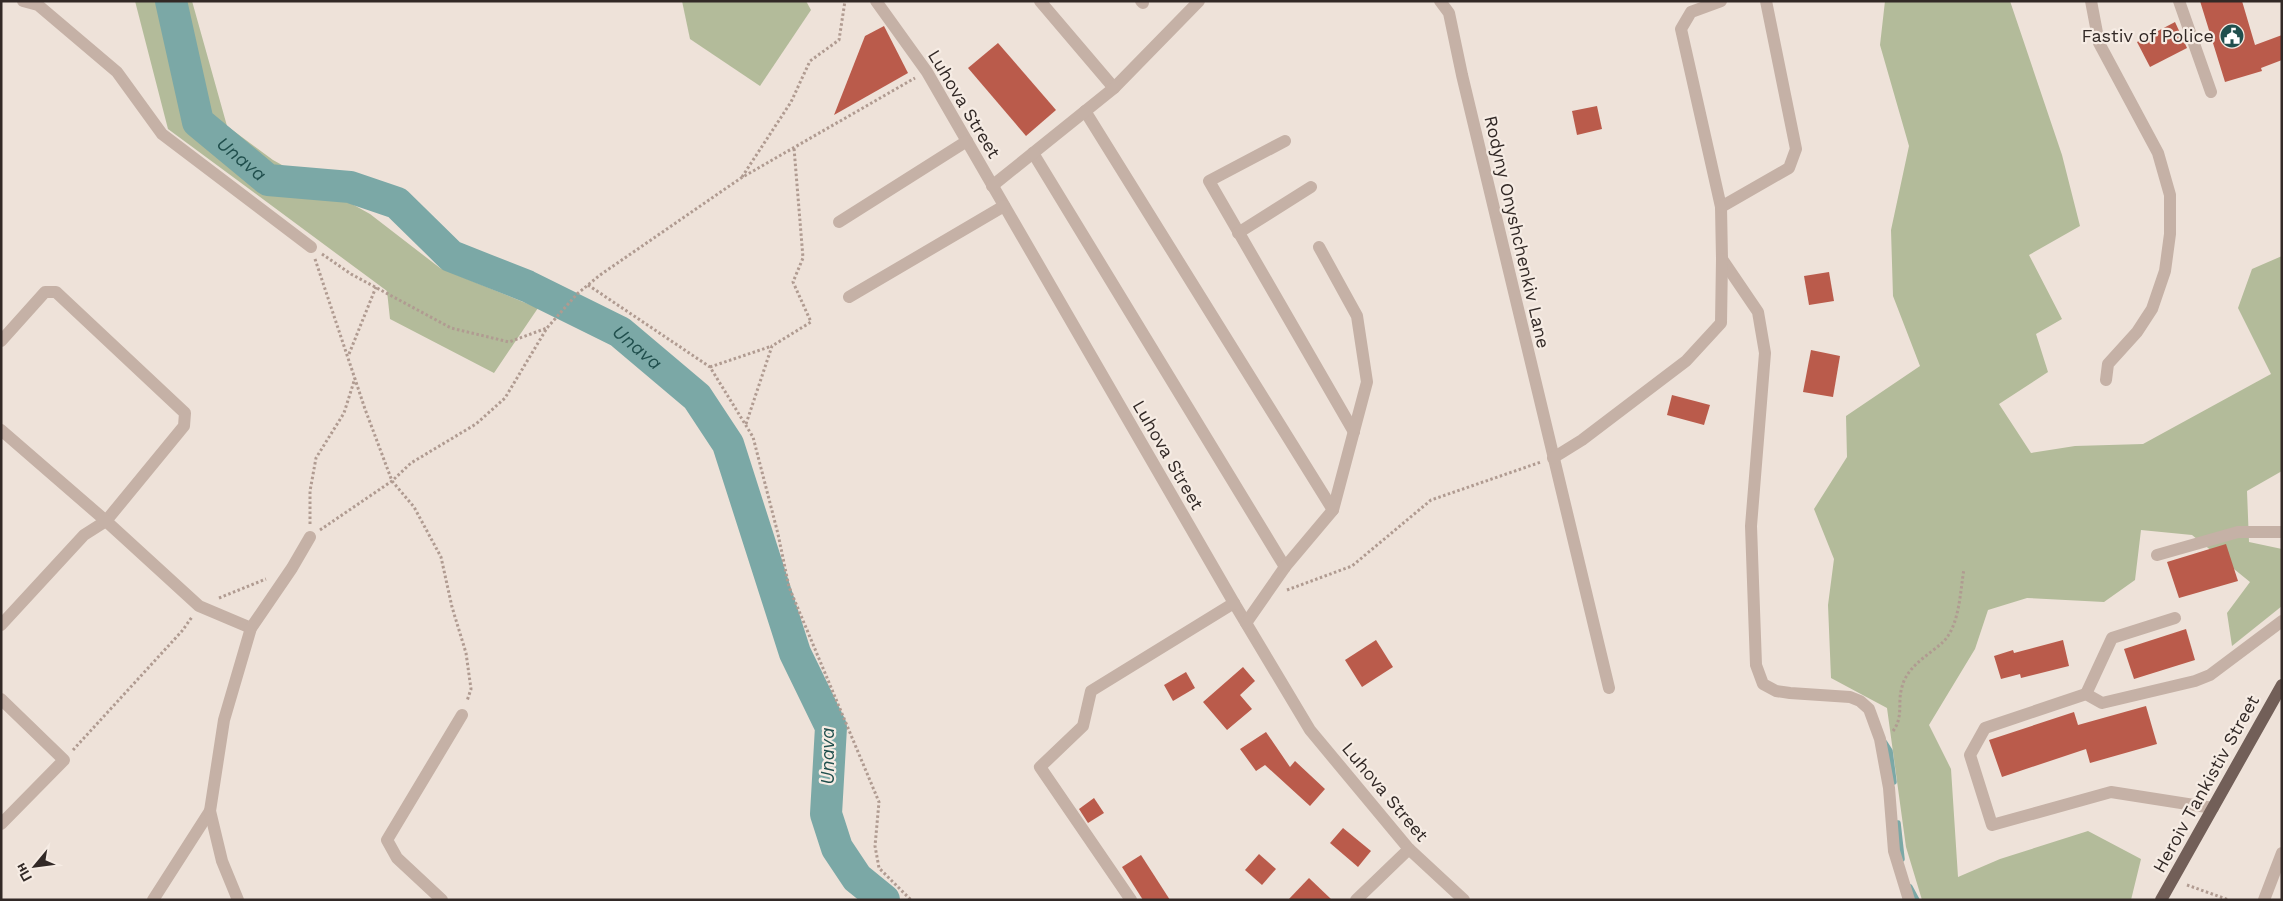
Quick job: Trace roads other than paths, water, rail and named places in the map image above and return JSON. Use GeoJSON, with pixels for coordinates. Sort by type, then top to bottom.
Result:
{"type":"FeatureCollection","features":[{"type":"Feature","properties":{"kind":"main road","name":"Heroiv Тankistiv Street"},"geometry":{"type":"LineString","coordinates":[[2161,900],[2282,685]]}},
{"type":"Feature","properties":{"kind":"street"},"geometry":{"type":"LineString","coordinates":[[23,1],[38,5],[117,72],[162,134],[311,247]]}},
{"type":"Feature","properties":{"kind":"street","name":"Luhova Street"},"geometry":{"type":"LineString","coordinates":[[876,1],[926,72],[1234,603],[1310,730],[1409,849],[1464,900]]}},
{"type":"Feature","properties":{"kind":"street"},"geometry":{"type":"LineString","coordinates":[[1040,1],[1114,88]]}},
{"type":"Feature","properties":{"kind":"street"},"geometry":{"type":"LineString","coordinates":[[992,186],[1114,88],[1199,1]]}},
{"type":"Feature","properties":{"kind":"street","name":"Rodyny Onyshchenkiv Lane"},"geometry":{"type":"LineString","coordinates":[[1440,1],[1449,13],[1462,75],[1609,688]]}},
{"type":"Feature","properties":{"kind":"street"},"geometry":{"type":"LineString","coordinates":[[1553,458],[1582,440],[1686,360],[1721,323],[1721,207],[1681,29],[1691,12],[1721,1]]}},
{"type":"Feature","properties":{"kind":"street"},"geometry":{"type":"LineString","coordinates":[[1721,207],[1789,168],[1796,148],[1766,1]]}},
{"type":"Feature","properties":{"kind":"street"},"geometry":{"type":"LineString","coordinates":[[2091,1],[2099,43],[2158,153],[2170,195],[2170,234],[2165,271],[2152,309],[2136,332],[2108,364],[2106,380]]}},
{"type":"Feature","properties":{"kind":"street"},"geometry":{"type":"LineString","coordinates":[[2179,1],[2212,92]]}},
{"type":"Feature","properties":{"kind":"street"},"geometry":{"type":"LineString","coordinates":[[1085,111],[1333,510]]}},
{"type":"Feature","properties":{"kind":"street"},"geometry":{"type":"LineString","coordinates":[[839,222],[966,141]]}},
{"type":"Feature","properties":{"kind":"street"},"geometry":{"type":"LineString","coordinates":[[1285,142],[1209,181],[1354,432]]}},
{"type":"Feature","properties":{"kind":"street"},"geometry":{"type":"LineString","coordinates":[[1033,154],[1285,567]]}},
{"type":"Feature","properties":{"kind":"street"},"geometry":{"type":"LineString","coordinates":[[1238,233],[1312,187]]}},
{"type":"Feature","properties":{"kind":"street"},"geometry":{"type":"LineString","coordinates":[[849,297],[1004,206]]}},
{"type":"Feature","properties":{"kind":"street"},"geometry":{"type":"LineString","coordinates":[[1246,623],[1285,567],[1333,510],[1368,382],[1358,316],[1319,247]]}},
{"type":"Feature","properties":{"kind":"street"},"geometry":{"type":"LineString","coordinates":[[1722,259],[1758,312],[1765,353],[1752,526],[1756,664],[1763,684],[1776,691],[1850,696],[1860,701],[1869,709],[1880,739],[1889,788],[1894,851],[1908,900]]}},
{"type":"Feature","properties":{"kind":"street"},"geometry":{"type":"LineString","coordinates":[[1,341],[45,292],[56,292],[185,413],[184,426],[106,521],[84,535],[1,625]]}},
{"type":"Feature","properties":{"kind":"street"},"geometry":{"type":"LineString","coordinates":[[1,430],[106,521],[199,606],[251,628]]}},
{"type":"Feature","properties":{"kind":"street"},"geometry":{"type":"LineString","coordinates":[[2157,554],[2238,532],[2282,532]]}},
{"type":"Feature","properties":{"kind":"street"},"geometry":{"type":"LineString","coordinates":[[238,900],[222,861],[210,811],[224,720],[251,628],[292,568],[310,537]]}},
{"type":"Feature","properties":{"kind":"street"},"geometry":{"type":"LineString","coordinates":[[1131,900],[1040,767],[1083,726],[1091,691],[1234,603]]}},
{"type":"Feature","properties":{"kind":"street"},"geometry":{"type":"LineString","coordinates":[[2176,618],[2112,638],[2086,694],[1985,728],[1970,755],[1992,825],[2111,792],[2213,808]]}},
{"type":"Feature","properties":{"kind":"street"},"geometry":{"type":"LineString","coordinates":[[2086,694],[2102,703],[2195,681],[2224,666],[2282,621]]}},
{"type":"Feature","properties":{"kind":"street"},"geometry":{"type":"LineString","coordinates":[[1,699],[64,760],[1,824]]}},
{"type":"Feature","properties":{"kind":"street"},"geometry":{"type":"LineString","coordinates":[[442,900],[397,858],[387,840],[462,715]]}},
{"type":"Feature","properties":{"kind":"street"},"geometry":{"type":"LineString","coordinates":[[153,900],[210,811]]}},
{"type":"Feature","properties":{"kind":"street"},"geometry":{"type":"LineString","coordinates":[[1356,900],[1409,849]]}},
{"type":"Feature","properties":{"kind":"street"},"geometry":{"type":"LineString","coordinates":[[2264,900],[2282,853]]}},
{"type":"Feature","properties":{"kind":"waterway","name":"Unava"},"geometry":{"type":"LineString","coordinates":[[171,1],[198,122],[268,180],[350,187],[397,203],[451,256],[527,286],[620,332],[697,397],[728,444],[795,653],[831,727],[826,814],[837,848],[857,878],[884,900]]}},
{"type":"Feature","properties":{"kind":"waterway"},"geometry":{"type":"LineString","coordinates":[[1885,743],[1890,751],[1894,782]]}},
{"type":"Feature","properties":{"kind":"waterway"},"geometry":{"type":"LineString","coordinates":[[1898,823],[1902,859]]}},
{"type":"Feature","properties":{"kind":"waterway"},"geometry":{"type":"LineString","coordinates":[[1910,887],[1917,900]]}},
{"type":"Feature","properties":{"kind":"place","name":"Fastiv of Police"},"geometry":{"type":"Point","coordinates":[2232,36]}}]}
